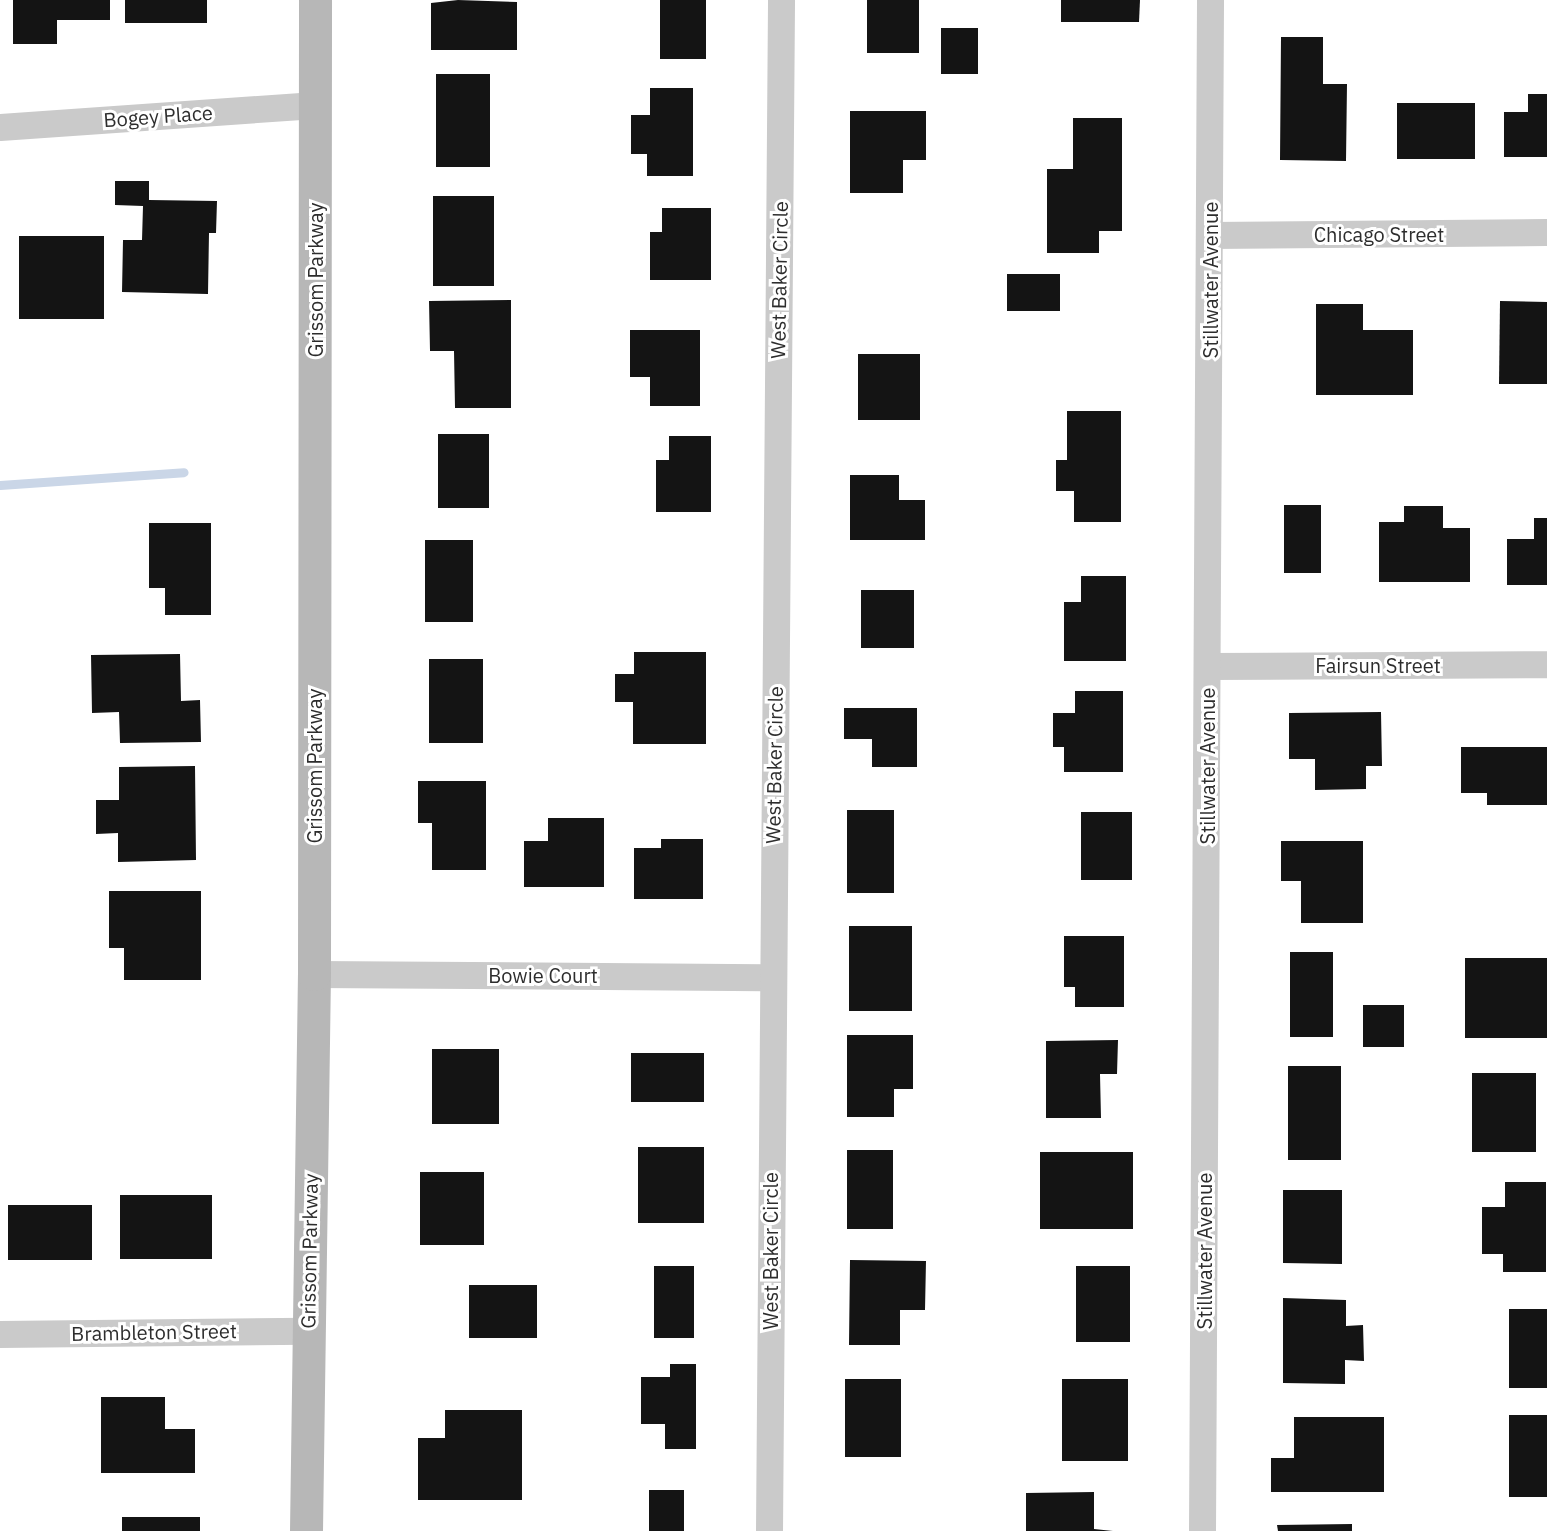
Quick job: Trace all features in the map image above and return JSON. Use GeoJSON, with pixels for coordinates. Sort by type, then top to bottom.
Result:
{"type":"FeatureCollection","features":[{"type":"Feature","properties":{"kind":"main road","name":"Grissom Parkway"},"geometry":{"type":"LineString","coordinates":[[306,1531],[307,1331],[314,974],[315,0]]}},
{"type":"Feature","properties":{"kind":"street","name":"West Baker Circle"},"geometry":{"type":"LineString","coordinates":[[769,1531],[781,0]]}},
{"type":"Feature","properties":{"kind":"street","name":"Stillwater Avenue"},"geometry":{"type":"LineString","coordinates":[[1202,1531],[1210,0]]}},
{"type":"Feature","properties":{"kind":"street","name":"Bogey Place"},"geometry":{"type":"LineString","coordinates":[[0,127],[315,105]]}},
{"type":"Feature","properties":{"kind":"street","name":"Chicago Street"},"geometry":{"type":"LineString","coordinates":[[1210,235],[1547,232]]}},
{"type":"Feature","properties":{"kind":"street","name":"Fairsun Street"},"geometry":{"type":"LineString","coordinates":[[1208,666],[1547,664]]}},
{"type":"Feature","properties":{"kind":"street","name":"Bowie Court"},"geometry":{"type":"LineString","coordinates":[[314,974],[772,977]]}},
{"type":"Feature","properties":{"kind":"street","name":"Brambleton Street"},"geometry":{"type":"LineString","coordinates":[[0,1334],[307,1331]]}},
{"type":"Feature","properties":{"kind":"building"},"geometry":{"type":"Polygon","coordinates":[[[13,0],[110,0],[110,20],[57,20],[57,44],[13,44],[13,0]]]}},
{"type":"Feature","properties":{"kind":"building"},"geometry":{"type":"Polygon","coordinates":[[[125,0],[207,0],[207,23],[125,23],[125,0]]]}},
{"type":"Feature","properties":{"kind":"building"},"geometry":{"type":"Polygon","coordinates":[[[458,0],[517,2],[517,50],[431,50],[431,3],[458,0]]]}},
{"type":"Feature","properties":{"kind":"building"},"geometry":{"type":"Polygon","coordinates":[[[660,0],[706,0],[706,59],[660,59],[660,0]]]}},
{"type":"Feature","properties":{"kind":"building"},"geometry":{"type":"Polygon","coordinates":[[[867,0],[919,0],[919,53],[867,53],[867,0]]]}},
{"type":"Feature","properties":{"kind":"building"},"geometry":{"type":"Polygon","coordinates":[[[1061,0],[1140,0],[1139,22],[1061,22],[1061,0]]]}},
{"type":"Feature","properties":{"kind":"building"},"geometry":{"type":"Polygon","coordinates":[[[941,28],[978,28],[978,74],[941,74],[941,28]]]}},
{"type":"Feature","properties":{"kind":"building"},"geometry":{"type":"Polygon","coordinates":[[[1281,37],[1323,37],[1323,84],[1347,84],[1346,161],[1280,160],[1281,37]]]}},
{"type":"Feature","properties":{"kind":"building"},"geometry":{"type":"Polygon","coordinates":[[[436,74],[490,74],[490,167],[436,167],[436,74]]]}},
{"type":"Feature","properties":{"kind":"building"},"geometry":{"type":"Polygon","coordinates":[[[650,88],[693,88],[693,176],[647,176],[647,154],[631,154],[631,115],[650,115],[650,88]]]}},
{"type":"Feature","properties":{"kind":"building"},"geometry":{"type":"Polygon","coordinates":[[[1528,94],[1547,94],[1547,157],[1504,157],[1504,112],[1528,112],[1528,94]]]}},
{"type":"Feature","properties":{"kind":"building"},"geometry":{"type":"Polygon","coordinates":[[[1397,103],[1475,103],[1475,159],[1397,159],[1397,103]]]}},
{"type":"Feature","properties":{"kind":"building"},"geometry":{"type":"Polygon","coordinates":[[[850,111],[926,111],[926,160],[903,160],[903,193],[850,193],[850,111]]]}},
{"type":"Feature","properties":{"kind":"building"},"geometry":{"type":"Polygon","coordinates":[[[1073,118],[1122,118],[1122,231],[1099,231],[1099,253],[1047,253],[1047,169],[1073,169],[1073,118]]]}},
{"type":"Feature","properties":{"kind":"building"},"geometry":{"type":"Polygon","coordinates":[[[115,181],[149,181],[149,200],[217,201],[216,233],[209,233],[208,294],[122,292],[123,240],[142,240],[143,206],[115,205],[115,181]]]}},
{"type":"Feature","properties":{"kind":"building"},"geometry":{"type":"Polygon","coordinates":[[[433,196],[494,196],[494,286],[433,286],[433,196]]]}},
{"type":"Feature","properties":{"kind":"building"},"geometry":{"type":"Polygon","coordinates":[[[662,208],[711,208],[711,280],[650,280],[650,232],[662,232],[662,208]]]}},
{"type":"Feature","properties":{"kind":"building"},"geometry":{"type":"Polygon","coordinates":[[[19,236],[104,236],[104,319],[19,319],[19,236]]]}},
{"type":"Feature","properties":{"kind":"building"},"geometry":{"type":"Polygon","coordinates":[[[1007,274],[1060,274],[1060,311],[1007,311],[1007,274]]]}},
{"type":"Feature","properties":{"kind":"building"},"geometry":{"type":"Polygon","coordinates":[[[511,300],[511,408],[455,408],[454,351],[430,351],[429,301],[511,300]]]}},
{"type":"Feature","properties":{"kind":"building"},"geometry":{"type":"Polygon","coordinates":[[[1500,301],[1547,302],[1547,384],[1499,384],[1500,301]]]}},
{"type":"Feature","properties":{"kind":"building"},"geometry":{"type":"Polygon","coordinates":[[[1316,304],[1363,304],[1363,330],[1413,330],[1413,395],[1316,395],[1316,304]]]}},
{"type":"Feature","properties":{"kind":"building"},"geometry":{"type":"Polygon","coordinates":[[[630,330],[700,330],[700,406],[650,406],[650,377],[630,377],[630,330]]]}},
{"type":"Feature","properties":{"kind":"building"},"geometry":{"type":"Polygon","coordinates":[[[858,354],[920,354],[920,420],[858,420],[858,354]]]}},
{"type":"Feature","properties":{"kind":"building"},"geometry":{"type":"Polygon","coordinates":[[[1067,411],[1121,411],[1121,522],[1074,522],[1074,491],[1056,491],[1056,460],[1067,460],[1067,411]]]}},
{"type":"Feature","properties":{"kind":"building"},"geometry":{"type":"Polygon","coordinates":[[[438,434],[489,434],[489,508],[438,508],[438,434]]]}},
{"type":"Feature","properties":{"kind":"building"},"geometry":{"type":"Polygon","coordinates":[[[669,436],[711,436],[711,512],[656,512],[656,460],[669,460],[669,436]]]}},
{"type":"Feature","properties":{"kind":"building"},"geometry":{"type":"Polygon","coordinates":[[[850,475],[899,475],[899,500],[925,500],[925,540],[850,540],[850,475]]]}},
{"type":"Feature","properties":{"kind":"building"},"geometry":{"type":"Polygon","coordinates":[[[1284,505],[1321,505],[1321,573],[1284,573],[1284,505]]]}},
{"type":"Feature","properties":{"kind":"building"},"geometry":{"type":"Polygon","coordinates":[[[1404,506],[1443,506],[1443,528],[1470,528],[1470,582],[1379,582],[1379,522],[1404,522],[1404,506]]]}},
{"type":"Feature","properties":{"kind":"building"},"geometry":{"type":"Polygon","coordinates":[[[1534,518],[1547,518],[1547,585],[1507,585],[1507,539],[1534,539],[1534,518]]]}},
{"type":"Feature","properties":{"kind":"building"},"geometry":{"type":"Polygon","coordinates":[[[149,523],[211,523],[211,615],[165,615],[165,588],[149,588],[149,523]]]}},
{"type":"Feature","properties":{"kind":"building"},"geometry":{"type":"Polygon","coordinates":[[[425,540],[473,540],[473,622],[425,622],[425,540]]]}},
{"type":"Feature","properties":{"kind":"building"},"geometry":{"type":"Polygon","coordinates":[[[1081,576],[1126,576],[1126,661],[1064,661],[1064,602],[1081,602],[1081,576]]]}},
{"type":"Feature","properties":{"kind":"building"},"geometry":{"type":"Polygon","coordinates":[[[861,590],[914,590],[914,648],[861,648],[861,590]]]}},
{"type":"Feature","properties":{"kind":"building"},"geometry":{"type":"Polygon","coordinates":[[[634,652],[706,652],[706,744],[633,744],[633,702],[615,702],[615,674],[634,674],[634,652]]]}},
{"type":"Feature","properties":{"kind":"building"},"geometry":{"type":"Polygon","coordinates":[[[180,654],[181,701],[200,700],[201,742],[120,743],[119,712],[92,713],[91,655],[180,654]]]}},
{"type":"Feature","properties":{"kind":"building"},"geometry":{"type":"Polygon","coordinates":[[[429,659],[483,659],[483,743],[429,743],[429,659]]]}},
{"type":"Feature","properties":{"kind":"building"},"geometry":{"type":"Polygon","coordinates":[[[1075,691],[1123,691],[1123,772],[1064,772],[1064,747],[1053,747],[1053,713],[1075,713],[1075,691]]]}},
{"type":"Feature","properties":{"kind":"building"},"geometry":{"type":"Polygon","coordinates":[[[844,708],[917,708],[917,767],[872,767],[872,739],[844,739],[844,708]]]}},
{"type":"Feature","properties":{"kind":"building"},"geometry":{"type":"Polygon","coordinates":[[[1381,712],[1382,766],[1366,766],[1366,789],[1315,790],[1315,759],[1289,759],[1289,713],[1381,712]]]}},
{"type":"Feature","properties":{"kind":"building"},"geometry":{"type":"Polygon","coordinates":[[[1461,747],[1547,747],[1547,805],[1487,805],[1487,793],[1461,793],[1461,747]]]}},
{"type":"Feature","properties":{"kind":"building"},"geometry":{"type":"Polygon","coordinates":[[[195,766],[196,860],[118,862],[118,833],[96,834],[96,800],[119,800],[119,767],[195,766]]]}},
{"type":"Feature","properties":{"kind":"building"},"geometry":{"type":"Polygon","coordinates":[[[418,781],[486,781],[486,870],[432,870],[432,823],[418,823],[418,781]]]}},
{"type":"Feature","properties":{"kind":"building"},"geometry":{"type":"Polygon","coordinates":[[[847,810],[894,810],[894,893],[847,893],[847,810]]]}},
{"type":"Feature","properties":{"kind":"building"},"geometry":{"type":"Polygon","coordinates":[[[1081,812],[1132,812],[1132,880],[1081,880],[1081,812]]]}},
{"type":"Feature","properties":{"kind":"building"},"geometry":{"type":"Polygon","coordinates":[[[548,818],[604,818],[604,887],[524,887],[524,841],[548,841],[548,818]]]}},
{"type":"Feature","properties":{"kind":"building"},"geometry":{"type":"Polygon","coordinates":[[[661,839],[703,839],[703,899],[634,899],[634,848],[661,848],[661,839]]]}},
{"type":"Feature","properties":{"kind":"building"},"geometry":{"type":"Polygon","coordinates":[[[1281,841],[1363,841],[1363,923],[1301,923],[1301,881],[1281,881],[1281,841]]]}},
{"type":"Feature","properties":{"kind":"building"},"geometry":{"type":"Polygon","coordinates":[[[109,891],[201,891],[201,980],[124,980],[124,948],[109,948],[109,891]]]}},
{"type":"Feature","properties":{"kind":"building"},"geometry":{"type":"Polygon","coordinates":[[[849,926],[912,926],[912,1011],[849,1011],[849,926]]]}},
{"type":"Feature","properties":{"kind":"building"},"geometry":{"type":"Polygon","coordinates":[[[1064,936],[1124,936],[1124,1007],[1075,1007],[1075,987],[1064,987],[1064,936]]]}},
{"type":"Feature","properties":{"kind":"building"},"geometry":{"type":"Polygon","coordinates":[[[1290,952],[1333,952],[1333,1037],[1290,1037],[1290,952]]]}},
{"type":"Feature","properties":{"kind":"building"},"geometry":{"type":"Polygon","coordinates":[[[1465,958],[1547,958],[1547,1038],[1465,1038],[1465,958]]]}},
{"type":"Feature","properties":{"kind":"building"},"geometry":{"type":"Polygon","coordinates":[[[1363,1005],[1404,1005],[1404,1047],[1363,1047],[1363,1005]]]}},
{"type":"Feature","properties":{"kind":"building"},"geometry":{"type":"Polygon","coordinates":[[[847,1035],[913,1035],[913,1089],[894,1089],[894,1117],[847,1117],[847,1035]]]}},
{"type":"Feature","properties":{"kind":"building"},"geometry":{"type":"Polygon","coordinates":[[[1118,1040],[1117,1074],[1100,1074],[1101,1118],[1046,1118],[1046,1041],[1118,1040]]]}},
{"type":"Feature","properties":{"kind":"building"},"geometry":{"type":"Polygon","coordinates":[[[432,1049],[499,1049],[499,1124],[432,1124],[432,1049]]]}},
{"type":"Feature","properties":{"kind":"building"},"geometry":{"type":"Polygon","coordinates":[[[631,1053],[704,1053],[704,1102],[631,1102],[631,1053]]]}},
{"type":"Feature","properties":{"kind":"building"},"geometry":{"type":"Polygon","coordinates":[[[1288,1066],[1341,1066],[1341,1160],[1288,1160],[1288,1066]]]}},
{"type":"Feature","properties":{"kind":"building"},"geometry":{"type":"Polygon","coordinates":[[[1472,1073],[1536,1073],[1536,1152],[1472,1152],[1472,1073]]]}},
{"type":"Feature","properties":{"kind":"building"},"geometry":{"type":"Polygon","coordinates":[[[638,1147],[704,1147],[704,1223],[638,1223],[638,1147]]]}},
{"type":"Feature","properties":{"kind":"building"},"geometry":{"type":"Polygon","coordinates":[[[847,1150],[893,1150],[893,1229],[847,1229],[847,1150]]]}},
{"type":"Feature","properties":{"kind":"building"},"geometry":{"type":"Polygon","coordinates":[[[1040,1152],[1133,1152],[1133,1229],[1040,1229],[1040,1152]]]}},
{"type":"Feature","properties":{"kind":"building"},"geometry":{"type":"Polygon","coordinates":[[[420,1172],[484,1172],[484,1245],[420,1245],[420,1172]]]}},
{"type":"Feature","properties":{"kind":"building"},"geometry":{"type":"Polygon","coordinates":[[[1505,1182],[1546,1182],[1546,1272],[1503,1272],[1503,1254],[1482,1254],[1482,1207],[1505,1207],[1505,1182]]]}},
{"type":"Feature","properties":{"kind":"building"},"geometry":{"type":"Polygon","coordinates":[[[1283,1190],[1342,1190],[1342,1264],[1283,1263],[1283,1190]]]}},
{"type":"Feature","properties":{"kind":"building"},"geometry":{"type":"Polygon","coordinates":[[[120,1195],[212,1195],[212,1259],[120,1259],[120,1195]]]}},
{"type":"Feature","properties":{"kind":"building"},"geometry":{"type":"Polygon","coordinates":[[[8,1205],[92,1205],[92,1260],[8,1260],[8,1205]]]}},
{"type":"Feature","properties":{"kind":"building"},"geometry":{"type":"Polygon","coordinates":[[[850,1260],[926,1261],[925,1310],[900,1310],[900,1345],[849,1345],[850,1260]]]}},
{"type":"Feature","properties":{"kind":"building"},"geometry":{"type":"Polygon","coordinates":[[[654,1266],[694,1266],[694,1338],[654,1338],[654,1266]]]}},
{"type":"Feature","properties":{"kind":"building"},"geometry":{"type":"Polygon","coordinates":[[[1076,1266],[1130,1266],[1130,1342],[1076,1342],[1076,1266]]]}},
{"type":"Feature","properties":{"kind":"building"},"geometry":{"type":"Polygon","coordinates":[[[469,1285],[537,1285],[537,1338],[469,1338],[469,1285]]]}},
{"type":"Feature","properties":{"kind":"building"},"geometry":{"type":"Polygon","coordinates":[[[1283,1298],[1346,1300],[1346,1326],[1363,1325],[1364,1361],[1345,1360],[1345,1384],[1283,1383],[1283,1298]]]}},
{"type":"Feature","properties":{"kind":"building"},"geometry":{"type":"Polygon","coordinates":[[[1509,1309],[1547,1309],[1547,1388],[1509,1388],[1509,1309]]]}},
{"type":"Feature","properties":{"kind":"building"},"geometry":{"type":"Polygon","coordinates":[[[670,1364],[696,1364],[696,1449],[665,1449],[665,1424],[641,1424],[641,1377],[670,1377],[670,1364]]]}},
{"type":"Feature","properties":{"kind":"building"},"geometry":{"type":"Polygon","coordinates":[[[845,1379],[901,1379],[901,1457],[845,1457],[845,1379]]]}},
{"type":"Feature","properties":{"kind":"building"},"geometry":{"type":"Polygon","coordinates":[[[1062,1379],[1128,1379],[1128,1461],[1062,1461],[1062,1379]]]}},
{"type":"Feature","properties":{"kind":"building"},"geometry":{"type":"Polygon","coordinates":[[[101,1397],[165,1397],[165,1429],[195,1429],[195,1473],[101,1473],[101,1397]]]}},
{"type":"Feature","properties":{"kind":"building"},"geometry":{"type":"Polygon","coordinates":[[[445,1410],[522,1410],[522,1500],[418,1500],[418,1438],[445,1438],[445,1410]]]}},
{"type":"Feature","properties":{"kind":"building"},"geometry":{"type":"Polygon","coordinates":[[[1509,1415],[1547,1415],[1547,1497],[1509,1497],[1509,1415]]]}},
{"type":"Feature","properties":{"kind":"building"},"geometry":{"type":"Polygon","coordinates":[[[1294,1417],[1384,1417],[1384,1492],[1271,1492],[1271,1458],[1294,1458],[1294,1417]]]}},
{"type":"Feature","properties":{"kind":"building"},"geometry":{"type":"Polygon","coordinates":[[[649,1490],[684,1490],[684,1531],[649,1531],[649,1490]]]}},
{"type":"Feature","properties":{"kind":"building"},"geometry":{"type":"Polygon","coordinates":[[[1094,1492],[1094,1529],[1113,1531],[1026,1531],[1026,1493],[1094,1492]]]}},
{"type":"Feature","properties":{"kind":"building"},"geometry":{"type":"Polygon","coordinates":[[[122,1517],[200,1517],[200,1531],[122,1531],[122,1517]]]}},
{"type":"Feature","properties":{"kind":"building"},"geometry":{"type":"Polygon","coordinates":[[[1352,1524],[1352,1531],[1278,1531],[1277,1525],[1352,1524]]]}},
{"type":"Feature","properties":{"kind":"waterway"},"geometry":{"type":"LineString","coordinates":[[0,485],[184,472]]}}]}
